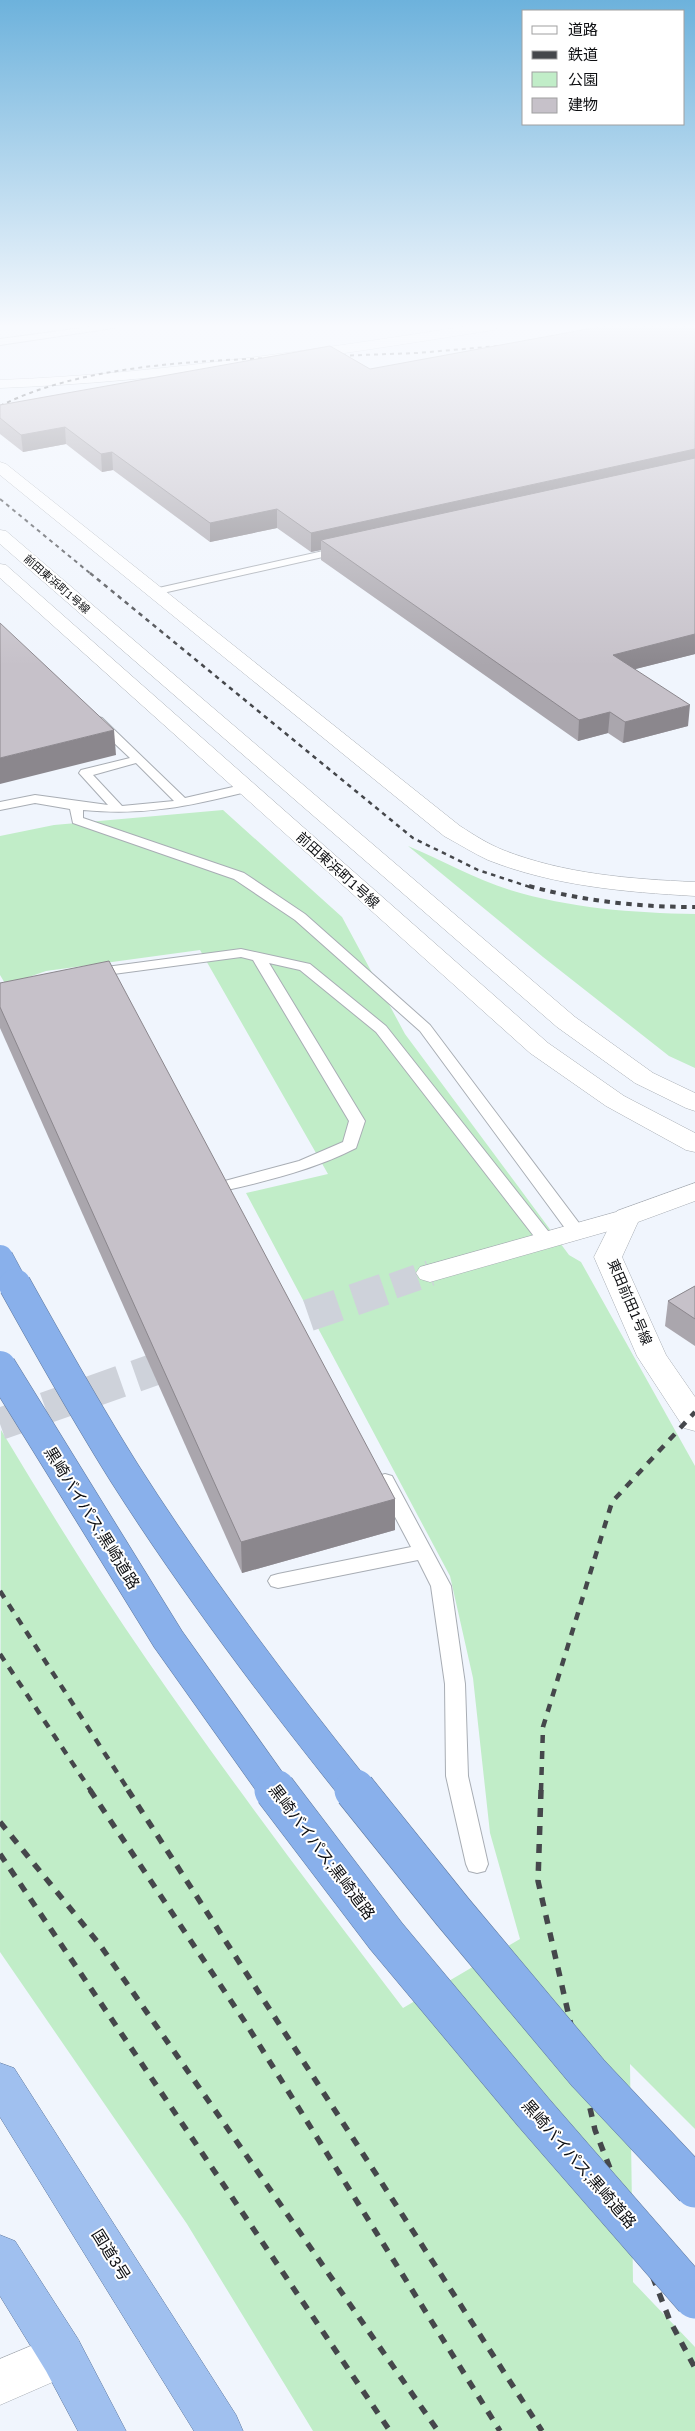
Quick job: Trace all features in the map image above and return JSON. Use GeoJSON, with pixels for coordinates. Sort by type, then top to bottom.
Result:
{"type":"FeatureCollection","features":[{"type":"Feature","properties":{"kind":"highway"},"geometry":{"type":"LineString","coordinates":[[0,1258],[49,1347],[125,1474],[219,1613],[331,1760],[453,1912],[588,2073],[695,2187]]}},
{"type":"Feature","properties":{"kind":"highway","name":"黒崎バイパス;黒崎道路"},"geometry":{"type":"LineString","coordinates":[[0,1367],[168,1639],[268,1782],[386,1936],[534,2113],[695,2298]]}},
{"type":"Feature","properties":{"kind":"highway","name":"国道3号"},"geometry":{"type":"LineString","coordinates":[[0,2081],[220,2431]]}},
{"type":"Feature","properties":{"kind":"highway"},"geometry":{"type":"LineString","coordinates":[[0,2256],[62,2355],[103,2431]]}},
{"type":"Feature","properties":{"kind":"street"},"geometry":{"type":"LineString","coordinates":[[0,467],[452,831],[495,855],[558,874],[654,887],[695,889]]}},
{"type":"Feature","properties":{"kind":"street","name":"前田東浜町1号線"},"geometry":{"type":"LineString","coordinates":[[0,535],[566,1022],[644,1078],[695,1103]]}},
{"type":"Feature","properties":{"kind":"street","name":"前田東浜町1号線"},"geometry":{"type":"LineString","coordinates":[[0,569],[539,1048],[615,1101],[695,1144]]}},
{"type":"Feature","properties":{"kind":"street"},"geometry":{"type":"LineString","coordinates":[[430,1273],[627,1217],[695,1191]]}},
{"type":"Feature","properties":{"kind":"street","name":"東田前田1号線"},"geometry":{"type":"LineString","coordinates":[[627,1217],[608,1257],[652,1356],[695,1421]]}},
{"type":"Feature","properties":{"kind":"street"},"geometry":{"type":"LineString","coordinates":[[0,2382],[62,2355]]}},
{"type":"Feature","properties":{"kind":"lane"},"geometry":{"type":"LineString","coordinates":[[154,592],[347,549]]}},
{"type":"Feature","properties":{"kind":"lane"},"geometry":{"type":"LineString","coordinates":[[90,714],[183,803]]}},
{"type":"Feature","properties":{"kind":"lane"},"geometry":{"type":"LineString","coordinates":[[119,810],[85,773],[139,759]]}},
{"type":"Feature","properties":{"kind":"lane"},"geometry":{"type":"LineString","coordinates":[[0,806],[35,799],[76,806],[119,810],[183,803],[246,788]]}},
{"type":"Feature","properties":{"kind":"lane"},"geometry":{"type":"LineString","coordinates":[[76,806],[77,820],[239,876],[300,917],[425,1028],[576,1231]]}},
{"type":"Feature","properties":{"kind":"lane"},"geometry":{"type":"LineString","coordinates":[[75,975],[241,953],[306,967],[381,1029],[546,1240]]}},
{"type":"Feature","properties":{"kind":"lane"},"geometry":{"type":"LineString","coordinates":[[227,1185],[296,1169],[326,1158],[350,1145],[357,1121],[258,956]]}},
{"type":"Feature","properties":{"kind":"lane"},"geometry":{"type":"LineString","coordinates":[[112,969],[121,987]]}},
{"type":"Feature","properties":{"kind":"lane"},"geometry":{"type":"LineString","coordinates":[[218,1168],[236,1202]]}},
{"type":"Feature","properties":{"kind":"lane"},"geometry":{"type":"LineString","coordinates":[[376,1465],[441,1586],[455,1684],[457,1776],[477,1864]]}},
{"type":"Feature","properties":{"kind":"lane"},"geometry":{"type":"LineString","coordinates":[[278,1581],[422,1552]]}},
{"type":"Feature","properties":{"kind":"green space"},"geometry":{"type":"Polygon","coordinates":[[[223,810],[342,917],[405,1034],[569,1255],[581,1262],[695,1466],[695,2129],[630,2064],[633,2282],[695,2347],[695,2431],[313,2431],[187,2224],[0,1952],[1,1430],[90,1575],[147,1660],[305,1879],[403,2008],[520,1939],[490,1833],[473,1678],[450,1576],[246,1193],[328,1174],[200,950],[46,971],[6,985],[0,975],[0,836],[54,825],[223,810]]]}},
{"type":"Feature","properties":{"kind":"green space"},"geometry":{"type":"Polygon","coordinates":[[[408,846],[484,880],[532,896],[601,908],[695,914],[695,1068],[669,1056],[543,957],[408,846]]]}},
{"type":"Feature","properties":{"kind":"building"},"geometry":{"type":"Polygon","coordinates":[[[82,439],[695,439],[695,449],[311,533],[277,509],[210,523],[112,452],[101,454],[82,439]]]}},
{"type":"Feature","properties":{"kind":"building"},"geometry":{"type":"Polygon","coordinates":[[[695,458],[695,634],[613,655],[690,705],[625,722],[610,712],[579,720],[321,540],[695,458]]]}},
{"type":"Feature","properties":{"kind":"building"},"geometry":{"type":"Polygon","coordinates":[[[0,623],[114,730],[0,758],[0,623]]]}},
{"type":"Feature","properties":{"kind":"building"},"geometry":{"type":"Polygon","coordinates":[[[109,961],[395,1499],[241,1542],[0,1007],[0,983],[109,961]]]}},
{"type":"Feature","properties":{"kind":"building"},"geometry":{"type":"Polygon","coordinates":[[[695,1286],[695,1319],[668,1301],[695,1286]]]}},
{"type":"Feature","properties":{"kind":"tunnel"},"geometry":{"type":"LineString","coordinates":[[393,1286],[430,1273]]}},
{"type":"Feature","properties":{"kind":"tunnel"},"geometry":{"type":"LineString","coordinates":[[263,1331],[397,1285]]}},
{"type":"Feature","properties":{"kind":"tunnel"},"geometry":{"type":"LineString","coordinates":[[0,1424],[187,1358]]}},
{"type":"Feature","properties":{"kind":"railway"},"geometry":{"type":"LineString","coordinates":[[0,499],[91,574]]}},
{"type":"Feature","properties":{"kind":"railway"},"geometry":{"type":"LineString","coordinates":[[90,573],[413,838],[478,870],[533,888]]}},
{"type":"Feature","properties":{"kind":"railway"},"geometry":{"type":"LineString","coordinates":[[529,886],[570,896],[611,902],[695,907]]}},
{"type":"Feature","properties":{"kind":"railway"},"geometry":{"type":"LineString","coordinates":[[541,1791],[543,1727],[612,1502],[695,1412]]}},
{"type":"Feature","properties":{"kind":"railway"},"geometry":{"type":"LineString","coordinates":[[0,1591],[129,1791]]}},
{"type":"Feature","properties":{"kind":"railway"},"geometry":{"type":"LineString","coordinates":[[0,1654],[91,1791]]}},
{"type":"Feature","properties":{"kind":"railway"},"geometry":{"type":"LineString","coordinates":[[90,1790],[245,2022],[500,2431]]}},
{"type":"Feature","properties":{"kind":"railway"},"geometry":{"type":"LineString","coordinates":[[128,1790],[542,2431]]}},
{"type":"Feature","properties":{"kind":"railway"},"geometry":{"type":"LineString","coordinates":[[541,1790],[538,1881],[595,2130],[670,2321],[695,2368]]}},
{"type":"Feature","properties":{"kind":"railway"},"geometry":{"type":"LineString","coordinates":[[0,1822],[100,1945],[438,2431]]}},
{"type":"Feature","properties":{"kind":"railway"},"geometry":{"type":"LineString","coordinates":[[0,1854],[390,2431]]}}]}
